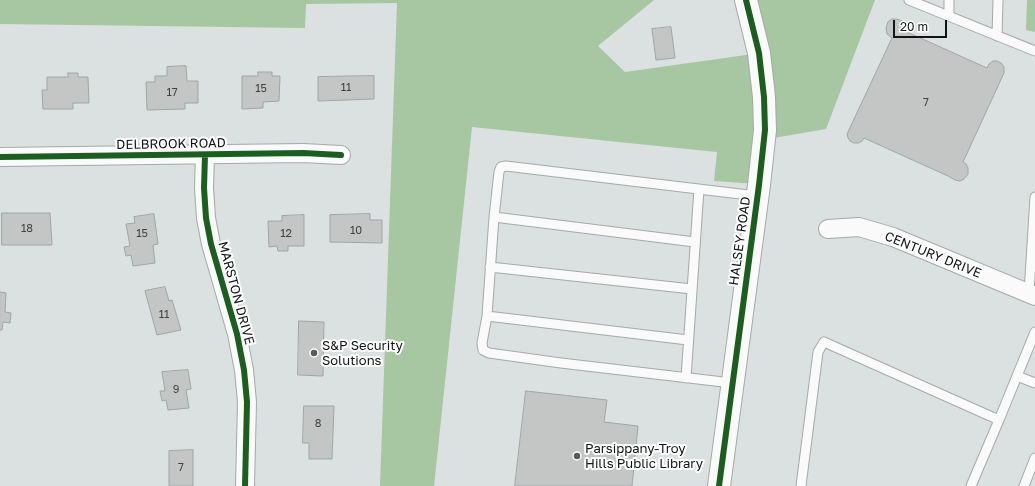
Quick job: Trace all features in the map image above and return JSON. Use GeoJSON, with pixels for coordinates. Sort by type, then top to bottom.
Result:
{"type":"FeatureCollection","features":[{"type":"Feature","properties":{"kind":"street","name":"HALSEY ROAD"},"geometry":{"type":"LineString","coordinates":[[719,486],[765,130],[764,97],[759,53],[746,0]]}},
{"type":"Feature","properties":{"kind":"street","name":"DELBROOK ROAD"},"geometry":{"type":"LineString","coordinates":[[0,157],[303,153],[341,155]]}},
{"type":"Feature","properties":{"kind":"street","name":"MARSTON DRIVE"},"geometry":{"type":"LineString","coordinates":[[205,155],[204,188],[206,218],[211,244],[237,334],[244,370],[247,402],[245,486]]}},
{"type":"Feature","properties":{"kind":"street","name":"CENTURY DRIVE"},"geometry":{"type":"LineString","coordinates":[[828,229],[858,227],[893,238],[1032,295]]}},
{"type":"Feature","properties":{"kind":"lane"},"geometry":{"type":"LineString","coordinates":[[908,0],[1035,51]]}},
{"type":"Feature","properties":{"kind":"lane"},"geometry":{"type":"LineString","coordinates":[[949,16],[950,0]]}},
{"type":"Feature","properties":{"kind":"lane"},"geometry":{"type":"LineString","coordinates":[[997,36],[998,0]]}},
{"type":"Feature","properties":{"kind":"lane"},"geometry":{"type":"LineString","coordinates":[[732,383],[489,353],[483,350],[482,343],[487,316],[494,217],[499,172],[503,167],[511,167],[757,196]]}},
{"type":"Feature","properties":{"kind":"lane"},"geometry":{"type":"LineString","coordinates":[[686,378],[699,189]]}},
{"type":"Feature","properties":{"kind":"lane"},"geometry":{"type":"LineString","coordinates":[[1032,295],[1035,197]]}},
{"type":"Feature","properties":{"kind":"lane"},"geometry":{"type":"LineString","coordinates":[[494,217],[695,242]]}},
{"type":"Feature","properties":{"kind":"lane"},"geometry":{"type":"LineString","coordinates":[[490,267],[692,289]]}},
{"type":"Feature","properties":{"kind":"lane"},"geometry":{"type":"LineString","coordinates":[[487,316],[688,340]]}},
{"type":"Feature","properties":{"kind":"lane"},"geometry":{"type":"LineString","coordinates":[[971,486],[1000,420],[1035,332]]}},
{"type":"Feature","properties":{"kind":"lane"},"geometry":{"type":"LineString","coordinates":[[801,486],[818,352],[824,342],[1000,420]]}},
{"type":"Feature","properties":{"kind":"lane"},"geometry":{"type":"LineString","coordinates":[[1017,376],[1035,383]]}},
{"type":"Feature","properties":{"kind":"lane"},"geometry":{"type":"LineString","coordinates":[[1024,486],[1035,458]]}},
{"type":"Feature","properties":{"kind":"green space"},"geometry":{"type":"Polygon","coordinates":[[[0,0],[654,0],[598,46],[625,72],[760,53],[744,0],[875,0],[826,129],[762,140],[757,184],[714,181],[717,152],[472,127],[434,486],[380,486],[397,3],[306,4],[305,28],[0,24],[0,0]]]}},
{"type":"Feature","properties":{"kind":"green space"},"geometry":{"type":"Polygon","coordinates":[[[1027,0],[1035,0],[1035,32],[1026,30],[1027,0]]]}},
{"type":"Feature","properties":{"kind":"building"},"geometry":{"type":"Polygon","coordinates":[[[892,19],[902,21],[907,32],[987,68],[993,61],[1001,63],[1004,67],[1004,73],[963,162],[968,168],[968,174],[960,181],[864,138],[858,143],[854,143],[848,138],[847,134],[892,38],[887,34],[886,28],[888,22],[892,19]]]}},
{"type":"Feature","properties":{"kind":"building"},"geometry":{"type":"Polygon","coordinates":[[[671,27],[675,58],[656,60],[652,29],[671,27]]]}},
{"type":"Feature","properties":{"kind":"building"},"geometry":{"type":"Polygon","coordinates":[[[186,66],[187,81],[198,81],[198,103],[185,103],[185,109],[147,110],[146,82],[155,82],[155,76],[167,76],[167,67],[186,66]]]}},
{"type":"Feature","properties":{"kind":"building"},"geometry":{"type":"Polygon","coordinates":[[[258,72],[272,72],[272,76],[280,76],[279,101],[263,102],[263,108],[242,109],[242,76],[258,76],[258,72]]]}},
{"type":"Feature","properties":{"kind":"building"},"geometry":{"type":"Polygon","coordinates":[[[68,73],[78,73],[78,77],[88,77],[89,103],[73,103],[73,109],[43,109],[42,90],[47,90],[47,77],[68,77],[68,73]]]}},
{"type":"Feature","properties":{"kind":"building"},"geometry":{"type":"Polygon","coordinates":[[[374,76],[374,99],[318,101],[318,77],[374,76]]]}},
{"type":"Feature","properties":{"kind":"building"},"geometry":{"type":"Polygon","coordinates":[[[2,213],[50,213],[52,245],[2,245],[2,213]]]}},
{"type":"Feature","properties":{"kind":"building"},"geometry":{"type":"Polygon","coordinates":[[[154,214],[158,244],[153,245],[155,263],[133,266],[131,255],[126,256],[124,247],[130,246],[126,224],[135,223],[134,217],[154,214]]]}},
{"type":"Feature","properties":{"kind":"building"},"geometry":{"type":"Polygon","coordinates":[[[370,214],[370,220],[382,220],[382,243],[330,242],[330,215],[370,214]]]}},
{"type":"Feature","properties":{"kind":"building"},"geometry":{"type":"Polygon","coordinates":[[[304,215],[304,246],[288,246],[288,251],[278,251],[277,246],[269,247],[268,221],[282,221],[282,216],[304,215]]]}},
{"type":"Feature","properties":{"kind":"building"},"geometry":{"type":"Polygon","coordinates":[[[165,287],[169,301],[172,300],[181,330],[157,335],[145,291],[165,287]]]}},
{"type":"Feature","properties":{"kind":"building"},"geometry":{"type":"Polygon","coordinates":[[[0,292],[6,293],[5,312],[11,313],[10,323],[3,322],[2,330],[0,330],[0,292]]]}},
{"type":"Feature","properties":{"kind":"building"},"geometry":{"type":"Polygon","coordinates":[[[299,321],[324,322],[323,376],[298,375],[299,321]]]}},
{"type":"Feature","properties":{"kind":"building"},"geometry":{"type":"Polygon","coordinates":[[[188,370],[191,389],[186,390],[189,408],[168,410],[166,400],[162,401],[160,391],[165,391],[162,372],[188,370]]]}},
{"type":"Feature","properties":{"kind":"building","name":"Parsippany-Troy Hills Public Library"},"geometry":{"type":"Polygon","coordinates":[[[526,391],[607,400],[604,422],[638,426],[632,486],[515,486],[526,391]]]}},
{"type":"Feature","properties":{"kind":"building"},"geometry":{"type":"Polygon","coordinates":[[[304,406],[334,406],[332,459],[309,459],[309,443],[303,443],[304,406]]]}},
{"type":"Feature","properties":{"kind":"building"},"geometry":{"type":"Polygon","coordinates":[[[193,450],[193,486],[169,486],[169,451],[193,450]]]}},
{"type":"Feature","properties":{"kind":"cycle path"},"geometry":{"type":"LineString","coordinates":[[719,486],[765,130],[764,97],[759,53],[746,0]]}},
{"type":"Feature","properties":{"kind":"cycle path"},"geometry":{"type":"LineString","coordinates":[[0,157],[303,153],[341,155]]}},
{"type":"Feature","properties":{"kind":"cycle path"},"geometry":{"type":"LineString","coordinates":[[205,155],[204,188],[206,218],[211,244],[237,334],[244,370],[247,402],[245,486]]}},
{"type":"Feature","properties":{"kind":"place","name":"S&P Security Solutions"},"geometry":{"type":"Point","coordinates":[314,353]}},
{"type":"Feature","properties":{"kind":"place","name":"Parsippany-Troy Hills Public Library"},"geometry":{"type":"Point","coordinates":[577,456]}}]}
